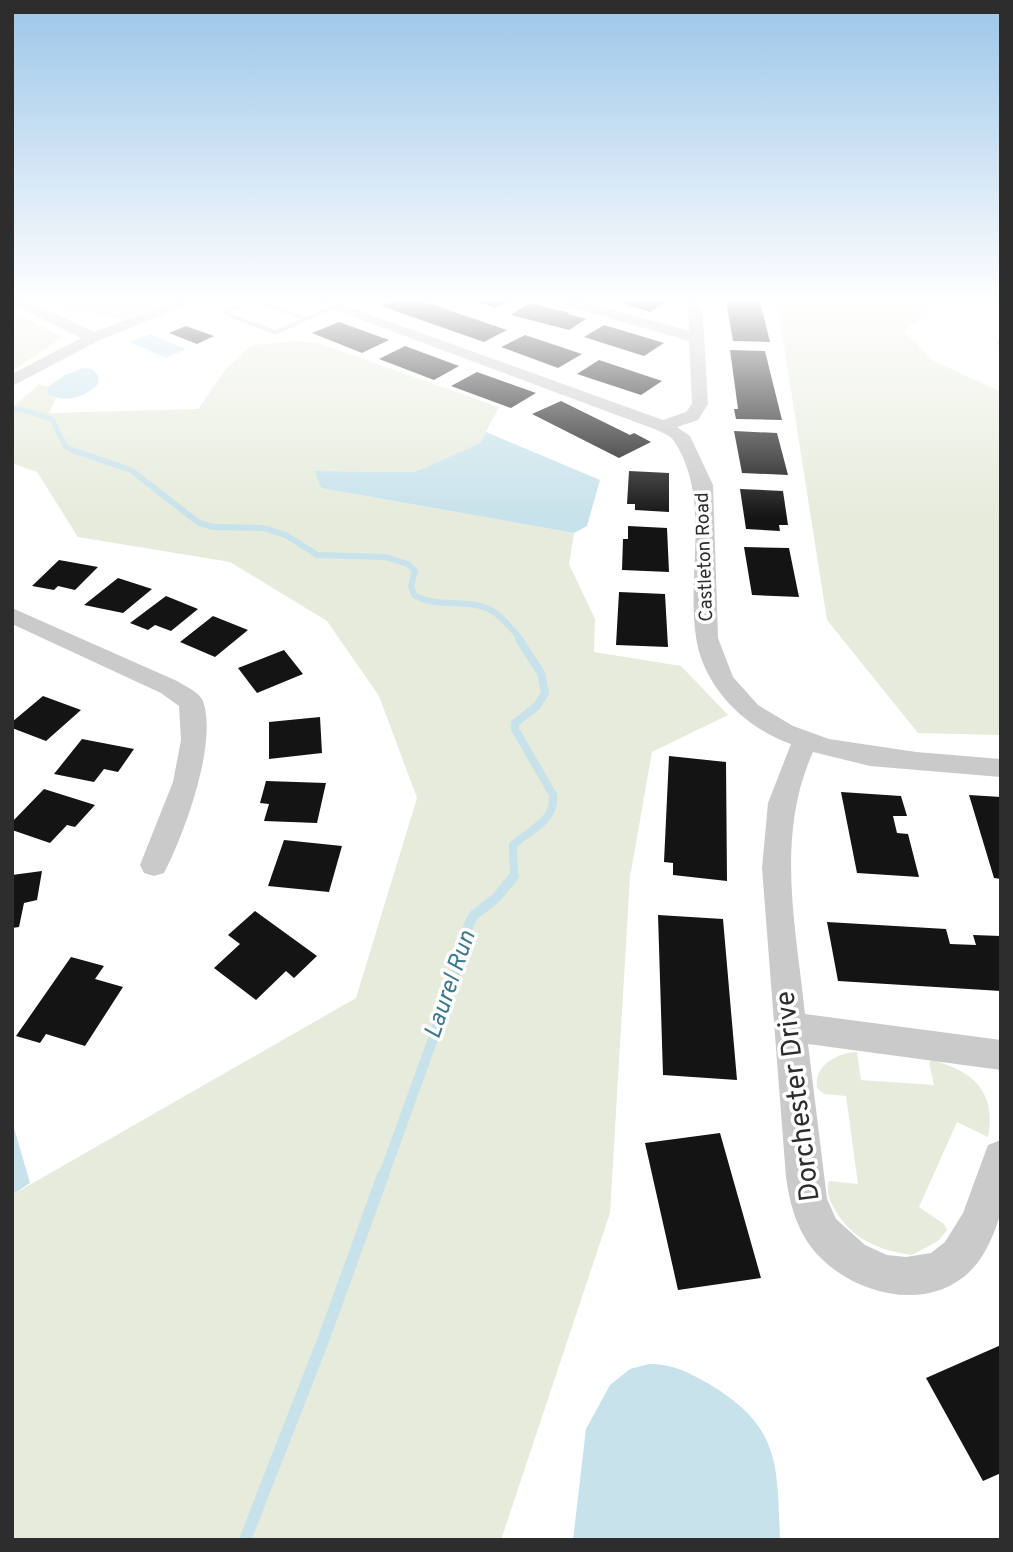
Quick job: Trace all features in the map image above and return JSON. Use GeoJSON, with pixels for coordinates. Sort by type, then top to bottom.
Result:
{"type":"FeatureCollection","features":[{"type":"Feature","properties":{"kind":"street","name":"Castleton Road"},"geometry":{"type":"LineString","coordinates":[[515,373],[663,426],[681,436],[703,485],[707,638],[718,675],[757,716],[805,742],[834,751],[1001,768]]}},
{"type":"Feature","properties":{"kind":"street"},"geometry":{"type":"LineString","coordinates":[[663,426],[692,416],[700,404],[699,373]]}},
{"type":"Feature","properties":{"kind":"street"},"geometry":{"type":"LineString","coordinates":[[12,615],[169,687],[191,702],[194,740],[186,782],[154,865]]}},
{"type":"Feature","properties":{"kind":"street","name":"Dorchester Drive"},"geometry":{"type":"LineString","coordinates":[[805,742],[791,770],[777,817],[776,868],[804,1177],[809,1203],[823,1232],[838,1249],[858,1263],[878,1272],[911,1278],[930,1274],[949,1265],[962,1254],[970,1240],[1001,1158]]}},
{"type":"Feature","properties":{"kind":"street"},"geometry":{"type":"LineString","coordinates":[[790,1027],[1001,1055]]}},
{"type":"Feature","properties":{"kind":"green space"},"geometry":{"type":"Polygon","coordinates":[[[223,373],[404,373],[499,407],[480,443],[415,472],[314,471],[321,488],[574,533],[569,564],[595,619],[594,652],[681,666],[728,715],[652,752],[630,877],[610,1213],[501,1540],[12,1540],[12,1195],[356,998],[417,798],[379,696],[327,621],[230,562],[78,537],[37,472],[12,463],[12,408],[39,384],[48,387],[50,396],[56,398],[49,413],[198,409],[223,373]]]}},
{"type":"Feature","properties":{"kind":"green space"},"geometry":{"type":"Polygon","coordinates":[[[788,373],[961,373],[1001,392],[1001,735],[918,733],[827,620],[788,373]]]}},
{"type":"Feature","properties":{"kind":"green space"},"geometry":{"type":"Polygon","coordinates":[[[857,1052],[861,1080],[934,1085],[929,1063],[932,1060],[970,1077],[979,1086],[989,1108],[988,1137],[957,1122],[919,1207],[944,1224],[947,1230],[938,1241],[912,1255],[877,1246],[857,1235],[841,1219],[829,1198],[829,1181],[858,1184],[846,1096],[824,1094],[817,1088],[817,1080],[828,1062],[857,1052]]]}},
{"type":"Feature","properties":{"kind":"water"},"geometry":{"type":"Polygon","coordinates":[[[96,373],[98,384],[75,398],[48,394],[48,387],[63,376],[96,373]]]}},
{"type":"Feature","properties":{"kind":"water"},"geometry":{"type":"Polygon","coordinates":[[[486,432],[600,480],[587,526],[574,533],[321,488],[314,471],[415,472],[480,443],[486,432]]]}},
{"type":"Feature","properties":{"kind":"water"},"geometry":{"type":"Polygon","coordinates":[[[12,1121],[30,1183],[12,1195],[12,1121]]]}},
{"type":"Feature","properties":{"kind":"water"},"geometry":{"type":"Polygon","coordinates":[[[649,1364],[673,1367],[709,1384],[733,1400],[762,1432],[775,1469],[780,1540],[573,1540],[586,1429],[610,1385],[630,1369],[649,1364]]]}},
{"type":"Feature","properties":{"kind":"building"},"geometry":{"type":"Polygon","coordinates":[[[417,373],[446,373],[434,380],[417,373]]]}},
{"type":"Feature","properties":{"kind":"building"},"geometry":{"type":"Polygon","coordinates":[[[474,373],[481,373],[536,393],[511,408],[451,386],[474,373]]]}},
{"type":"Feature","properties":{"kind":"building"},"geometry":{"type":"Polygon","coordinates":[[[639,373],[662,381],[641,395],[577,374],[639,373]]]}},
{"type":"Feature","properties":{"kind":"building"},"geometry":{"type":"Polygon","coordinates":[[[733,373],[771,373],[782,420],[736,419],[734,409],[738,409],[733,373]]]}},
{"type":"Feature","properties":{"kind":"building"},"geometry":{"type":"Polygon","coordinates":[[[561,401],[630,435],[634,433],[651,442],[619,458],[532,414],[561,401]]]}},
{"type":"Feature","properties":{"kind":"building"},"geometry":{"type":"Polygon","coordinates":[[[734,431],[777,433],[788,475],[742,473],[734,431]]]}},
{"type":"Feature","properties":{"kind":"building"},"geometry":{"type":"Polygon","coordinates":[[[629,471],[669,473],[669,512],[635,510],[635,504],[627,504],[629,471]]]}},
{"type":"Feature","properties":{"kind":"building"},"geometry":{"type":"Polygon","coordinates":[[[740,489],[783,491],[788,525],[779,525],[780,531],[746,529],[740,489]]]}},
{"type":"Feature","properties":{"kind":"building"},"geometry":{"type":"Polygon","coordinates":[[[628,526],[667,528],[669,572],[622,570],[623,539],[628,539],[628,526]]]}},
{"type":"Feature","properties":{"kind":"building"},"geometry":{"type":"Polygon","coordinates":[[[744,547],[789,548],[799,597],[752,595],[744,547]]]}},
{"type":"Feature","properties":{"kind":"building"},"geometry":{"type":"Polygon","coordinates":[[[59,560],[98,567],[75,590],[58,586],[54,590],[32,586],[59,560]]]}},
{"type":"Feature","properties":{"kind":"building"},"geometry":{"type":"Polygon","coordinates":[[[118,578],[152,589],[123,613],[84,605],[118,578]]]}},
{"type":"Feature","properties":{"kind":"building"},"geometry":{"type":"Polygon","coordinates":[[[619,592],[665,594],[668,647],[616,645],[619,592]]]}},
{"type":"Feature","properties":{"kind":"building"},"geometry":{"type":"Polygon","coordinates":[[[166,596],[198,609],[171,631],[155,625],[148,630],[130,623],[166,596]]]}},
{"type":"Feature","properties":{"kind":"building"},"geometry":{"type":"Polygon","coordinates":[[[213,616],[248,630],[215,657],[180,642],[213,616]]]}},
{"type":"Feature","properties":{"kind":"building"},"geometry":{"type":"Polygon","coordinates":[[[284,650],[303,674],[257,693],[238,668],[284,650]]]}},
{"type":"Feature","properties":{"kind":"building"},"geometry":{"type":"Polygon","coordinates":[[[43,696],[81,710],[46,741],[12,728],[12,722],[43,696]]]}},
{"type":"Feature","properties":{"kind":"building"},"geometry":{"type":"Polygon","coordinates":[[[320,717],[322,753],[269,759],[269,722],[320,717]]]}},
{"type":"Feature","properties":{"kind":"building"},"geometry":{"type":"Polygon","coordinates":[[[82,739],[134,749],[118,772],[104,769],[94,782],[54,774],[82,739]]]}},
{"type":"Feature","properties":{"kind":"building"},"geometry":{"type":"Polygon","coordinates":[[[669,756],[726,762],[727,881],[673,875],[673,863],[664,862],[669,756]]]}},
{"type":"Feature","properties":{"kind":"building"},"geometry":{"type":"Polygon","coordinates":[[[266,781],[326,783],[317,823],[264,821],[269,804],[260,803],[266,781]]]}},
{"type":"Feature","properties":{"kind":"building"},"geometry":{"type":"Polygon","coordinates":[[[44,789],[95,805],[75,827],[67,825],[50,843],[12,830],[12,822],[44,789]]]}},
{"type":"Feature","properties":{"kind":"building"},"geometry":{"type":"Polygon","coordinates":[[[841,792],[901,796],[907,816],[893,816],[897,833],[908,834],[919,877],[857,873],[841,792]]]}},
{"type":"Feature","properties":{"kind":"building"},"geometry":{"type":"Polygon","coordinates":[[[969,795],[1001,797],[1001,879],[994,878],[969,795]]]}},
{"type":"Feature","properties":{"kind":"building"},"geometry":{"type":"Polygon","coordinates":[[[284,840],[342,846],[329,892],[268,886],[284,840]]]}},
{"type":"Feature","properties":{"kind":"building"},"geometry":{"type":"Polygon","coordinates":[[[42,871],[37,900],[24,903],[19,927],[12,928],[12,875],[42,871]]]}},
{"type":"Feature","properties":{"kind":"building"},"geometry":{"type":"Polygon","coordinates":[[[255,911],[317,956],[294,978],[286,971],[256,1000],[214,968],[240,944],[228,935],[255,911]]]}},
{"type":"Feature","properties":{"kind":"building"},"geometry":{"type":"Polygon","coordinates":[[[658,915],[723,919],[737,1080],[663,1075],[658,915]]]}},
{"type":"Feature","properties":{"kind":"building"},"geometry":{"type":"Polygon","coordinates":[[[827,922],[946,929],[950,944],[976,945],[973,935],[1001,936],[1001,991],[838,981],[827,922]]]}},
{"type":"Feature","properties":{"kind":"building"},"geometry":{"type":"Polygon","coordinates":[[[71,957],[104,966],[95,979],[123,987],[85,1046],[46,1034],[40,1043],[16,1036],[71,957]]]}},
{"type":"Feature","properties":{"kind":"building"},"geometry":{"type":"Polygon","coordinates":[[[720,1133],[761,1278],[678,1290],[645,1143],[720,1133]]]}},
{"type":"Feature","properties":{"kind":"building"},"geometry":{"type":"Polygon","coordinates":[[[1001,1345],[1001,1473],[983,1481],[926,1378],[1001,1345]]]}},
{"type":"Feature","properties":{"kind":"waterway","name":"Laurel Run"},"geometry":{"type":"LineString","coordinates":[[12,410],[20,409],[52,419],[65,446],[75,452]]}},
{"type":"Feature","properties":{"kind":"waterway","name":"Laurel Run"},"geometry":{"type":"LineString","coordinates":[[72,450],[131,470],[199,523],[214,527],[263,528],[286,535],[317,555],[385,557],[408,564],[415,571],[411,586],[414,595],[433,602],[471,604],[489,609],[521,640]]}},
{"type":"Feature","properties":{"kind":"waterway","name":"Laurel Run"},"geometry":{"type":"LineString","coordinates":[[514,876],[513,845],[546,818],[553,804],[553,795],[515,729],[515,723],[537,706],[545,693],[541,673],[519,639]]}},
{"type":"Feature","properties":{"kind":"waterway","name":"Laurel Run"},"geometry":{"type":"LineString","coordinates":[[383,1177],[451,989],[468,927],[473,916],[496,898],[514,876]]}},
{"type":"Feature","properties":{"kind":"waterway","name":"Laurel Run"},"geometry":{"type":"LineString","coordinates":[[245,1540],[324,1338],[383,1175]]}}]}
